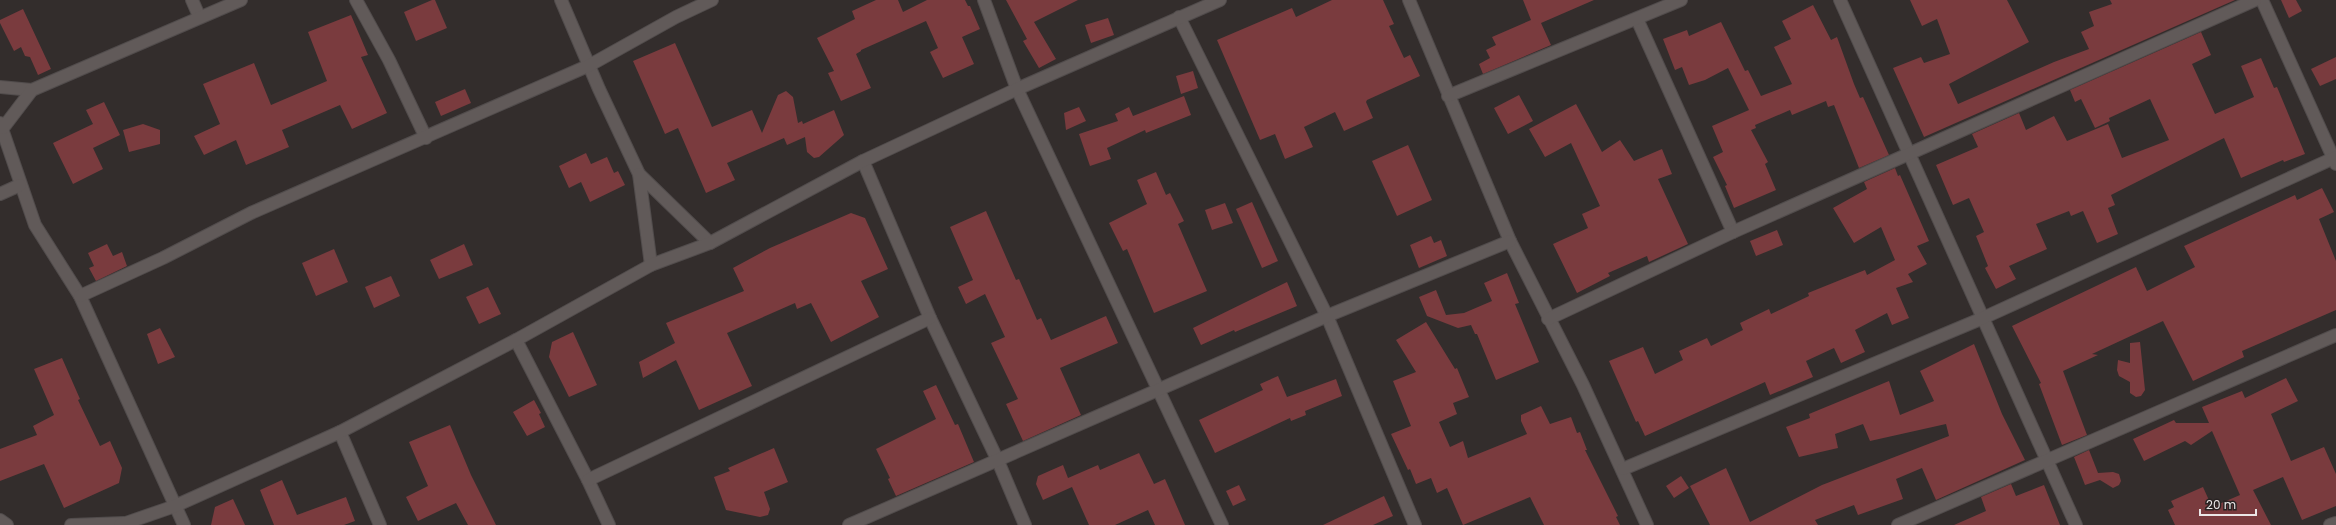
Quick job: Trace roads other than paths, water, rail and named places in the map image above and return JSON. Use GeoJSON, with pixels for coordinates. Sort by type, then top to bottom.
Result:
{"type":"FeatureCollection","features":[{"type":"Feature","properties":{"kind":"street"},"geometry":{"type":"LineString","coordinates":[[192,0],[199,16]]}},
{"type":"Feature","properties":{"kind":"street"},"geometry":{"type":"LineString","coordinates":[[184,525],[80,296],[35,225],[20,185],[2,126],[32,90],[199,16],[241,0]]}},
{"type":"Feature","properties":{"kind":"street"},"geometry":{"type":"LineString","coordinates":[[356,0],[389,60],[426,138]]}},
{"type":"Feature","properties":{"kind":"street"},"geometry":{"type":"LineString","coordinates":[[561,0],[590,64],[599,89],[639,174],[651,265]]}},
{"type":"Feature","properties":{"kind":"street"},"geometry":{"type":"LineString","coordinates":[[80,296],[163,258],[251,213],[426,138],[590,64],[676,17],[712,0]]}},
{"type":"Feature","properties":{"kind":"street"},"geometry":{"type":"LineString","coordinates":[[984,0],[1017,89],[1222,525]]}},
{"type":"Feature","properties":{"kind":"street"},"geometry":{"type":"LineString","coordinates":[[71,525],[122,524],[175,506],[340,432],[516,340],[651,265],[710,243],[863,161],[1017,89],[1220,0]]}},
{"type":"Feature","properties":{"kind":"street"},"geometry":{"type":"LineString","coordinates":[[1409,0],[1510,241],[1548,319],[1583,385],[1647,525]]}},
{"type":"Feature","properties":{"kind":"street"},"geometry":{"type":"LineString","coordinates":[[1448,96],[1681,0]]}},
{"type":"Feature","properties":{"kind":"street"},"geometry":{"type":"LineString","coordinates":[[1840,0],[2049,461],[2076,525]]}},
{"type":"Feature","properties":{"kind":"street"},"geometry":{"type":"LineString","coordinates":[[1548,319],[1733,232],[1911,155],[2255,0]]}},
{"type":"Feature","properties":{"kind":"street"},"geometry":{"type":"LineString","coordinates":[[1622,469],[1984,318],[2335,160],[2262,0]]}},
{"type":"Feature","properties":{"kind":"street"},"geometry":{"type":"LineString","coordinates":[[1179,17],[1327,316],[1415,525]]}},
{"type":"Feature","properties":{"kind":"street"},"geometry":{"type":"LineString","coordinates":[[1637,19],[1733,232]]}},
{"type":"Feature","properties":{"kind":"street"},"geometry":{"type":"LineString","coordinates":[[0,87],[32,90]]}},
{"type":"Feature","properties":{"kind":"street"},"geometry":{"type":"LineString","coordinates":[[863,161],[930,318],[998,461],[1025,525]]}},
{"type":"Feature","properties":{"kind":"street"},"geometry":{"type":"LineString","coordinates":[[639,174],[710,243]]}},
{"type":"Feature","properties":{"kind":"street"},"geometry":{"type":"LineString","coordinates":[[0,194],[20,185]]}},
{"type":"Feature","properties":{"kind":"street"},"geometry":{"type":"LineString","coordinates":[[849,525],[1327,316],[1510,241]]}},
{"type":"Feature","properties":{"kind":"street"},"geometry":{"type":"LineString","coordinates":[[588,480],[930,318]]}},
{"type":"Feature","properties":{"kind":"street"},"geometry":{"type":"LineString","coordinates":[[1898,525],[2049,461],[2336,335]]}},
{"type":"Feature","properties":{"kind":"street"},"geometry":{"type":"LineString","coordinates":[[516,340],[588,480],[609,525]]}},
{"type":"Feature","properties":{"kind":"street"},"geometry":{"type":"LineString","coordinates":[[340,432],[380,525]]}},
{"type":"Feature","properties":{"kind":"street"},"geometry":{"type":"LineString","coordinates":[[0,520],[7,525]]}},
{"type":"Feature","properties":{"kind":"street"},"geometry":{"type":"LineString","coordinates":[[2330,525],[2336,523]]}}]}
